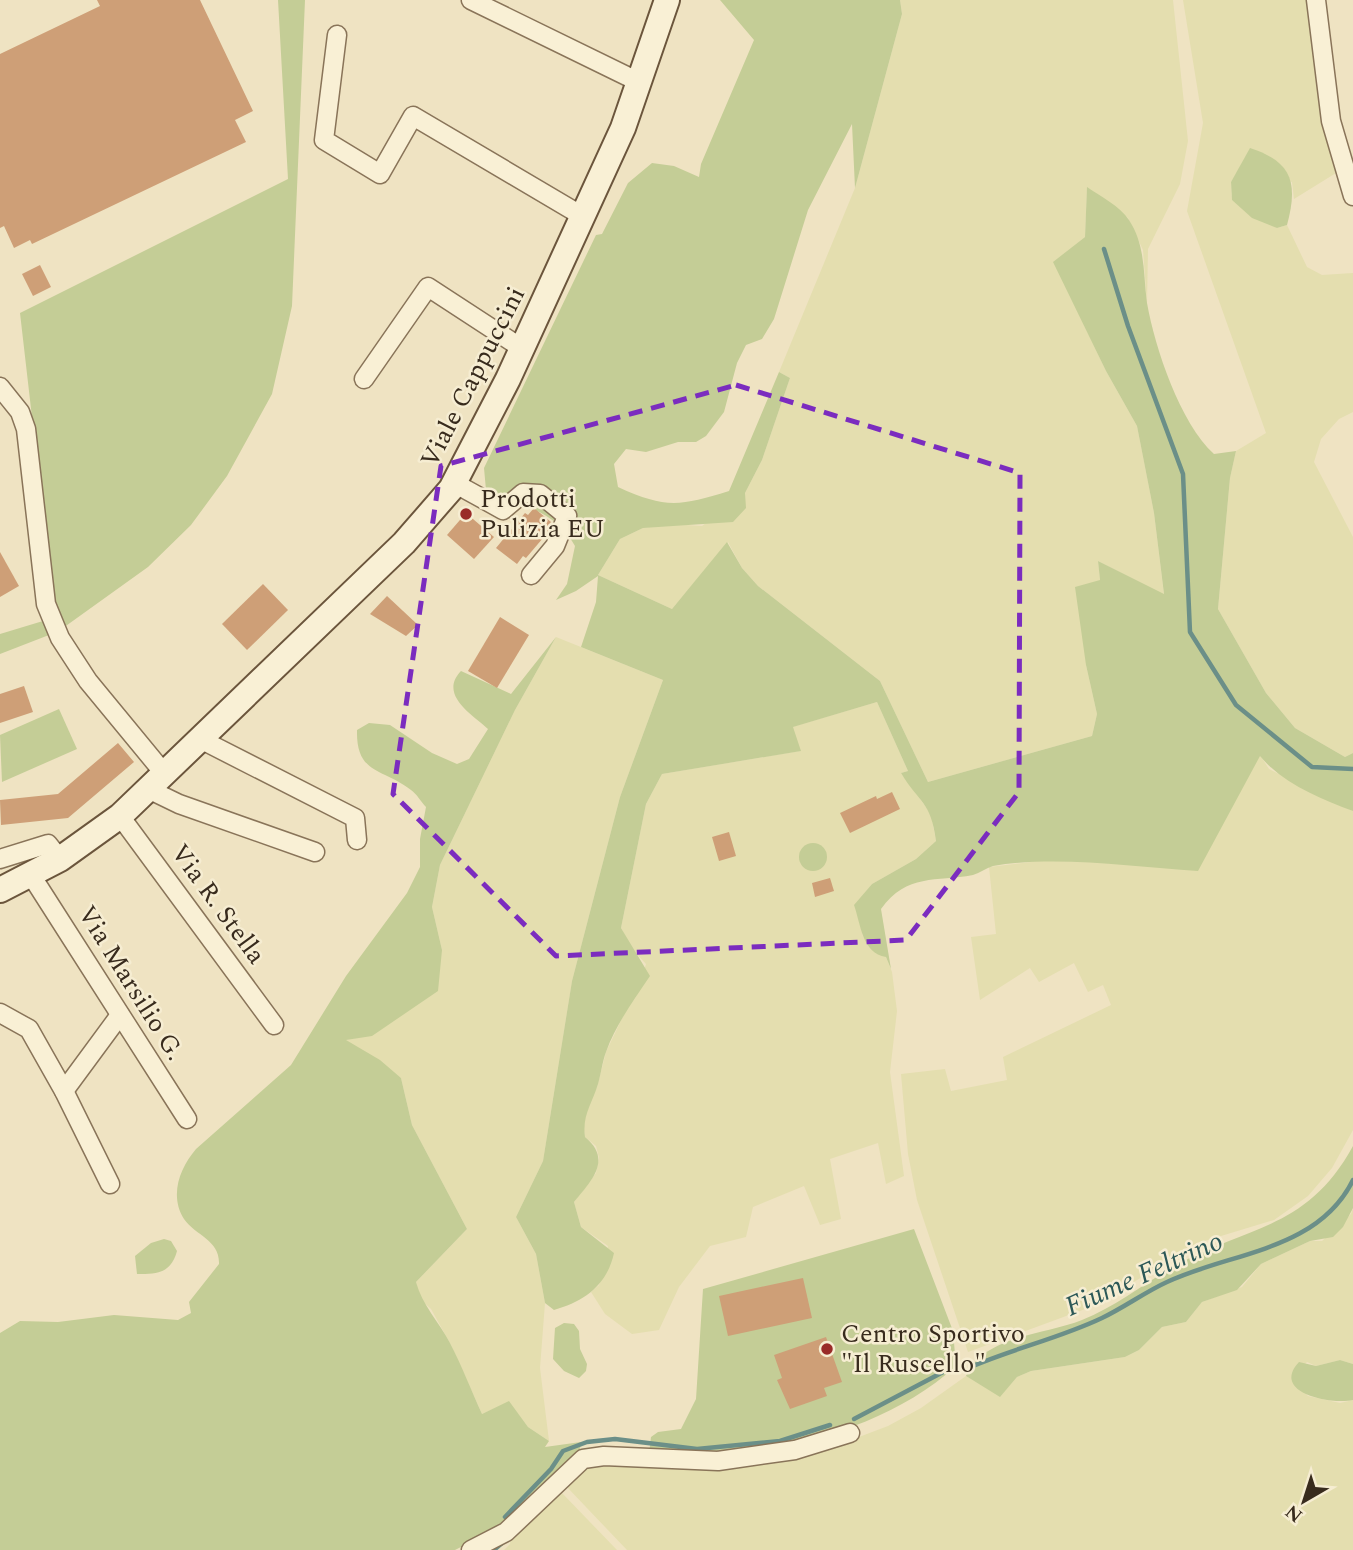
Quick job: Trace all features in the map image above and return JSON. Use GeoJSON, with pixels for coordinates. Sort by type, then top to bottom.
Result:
{"type":"FeatureCollection","features":[{"type":"Feature","properties":{"kind":"street"},"geometry":{"type":"LineString","coordinates":[[471,0],[640,83]]}},
{"type":"Feature","properties":{"kind":"street","name":"Viale Cappuccini"},"geometry":{"type":"LineString","coordinates":[[0,890],[60,859],[120,816],[423,524],[454,483],[523,349],[584,217],[640,83],[667,0]]}},
{"type":"Feature","properties":{"kind":"street"},"geometry":{"type":"LineString","coordinates":[[1315,0],[1331,121],[1353,196]]}},
{"type":"Feature","properties":{"kind":"street"},"geometry":{"type":"LineString","coordinates":[[337,35],[324,140],[380,174],[413,116],[584,217]]}},
{"type":"Feature","properties":{"kind":"street"},"geometry":{"type":"LineString","coordinates":[[364,379],[428,287],[523,349]]}},
{"type":"Feature","properties":{"kind":"street"},"geometry":{"type":"LineString","coordinates":[[0,387],[20,411],[26,429],[46,604],[60,638],[155,780],[179,804],[315,852]]}},
{"type":"Feature","properties":{"kind":"street"},"geometry":{"type":"LineString","coordinates":[[454,483],[503,510],[523,493],[540,494],[567,516],[555,545],[531,575]]}},
{"type":"Feature","properties":{"kind":"street"},"geometry":{"type":"LineString","coordinates":[[200,739],[355,818],[358,840]]}},
{"type":"Feature","properties":{"kind":"street","name":"Via R. Stella"},"geometry":{"type":"LineString","coordinates":[[120,816],[274,1024]]}},
{"type":"Feature","properties":{"kind":"street"},"geometry":{"type":"LineString","coordinates":[[2,856],[48,844],[60,859]]}},
{"type":"Feature","properties":{"kind":"street","name":"Via Marsilio G."},"geometry":{"type":"LineString","coordinates":[[32,875],[187,1119]]}},
{"type":"Feature","properties":{"kind":"street"},"geometry":{"type":"LineString","coordinates":[[0,1013],[29,1029],[64,1091],[110,1184]]}},
{"type":"Feature","properties":{"kind":"street"},"geometry":{"type":"LineString","coordinates":[[64,1091],[120,1015]]}},
{"type":"Feature","properties":{"kind":"street"},"geometry":{"type":"LineString","coordinates":[[471,1550],[506,1532],[583,1459],[604,1455],[718,1461],[796,1450],[850,1433]]}},
{"type":"Feature","properties":{"kind":"highlighted area"},"geometry":{"type":"Polygon","coordinates":[[[736,385],[1020,473],[1019,792],[906,940],[556,956],[393,794],[441,466],[736,385]]]}},
{"type":"Feature","properties":{"kind":"shaded area"},"geometry":{"type":"Polygon","coordinates":[[[900,0],[1173,0],[1188,141],[1180,184],[1148,249],[1147,303],[1143,250],[1128,218],[1087,188],[1085,237],[1054,262],[1106,371],[1137,426],[1154,513],[1164,595],[1098,561],[1100,580],[1086,665],[1097,714],[1092,736],[928,782],[880,681],[758,586],[742,568],[728,542],[672,609],[598,575],[620,539],[643,528],[671,524],[702,526],[745,493],[762,460],[790,378],[779,372],[855,188],[902,14],[900,0]]]}},
{"type":"Feature","properties":{"kind":"shaded area"},"geometry":{"type":"Polygon","coordinates":[[[1183,0],[1312,0],[1315,76],[1336,173],[1294,199],[1292,182],[1241,167],[1231,182],[1232,200],[1277,228],[1287,225],[1307,267],[1322,275],[1353,273],[1353,412],[1339,419],[1321,439],[1314,462],[1353,537],[1353,753],[1345,757],[1295,728],[1266,693],[1218,609],[1230,478],[1236,451],[1266,433],[1187,211],[1203,123],[1183,0]]]}},
{"type":"Feature","properties":{"kind":"shaded area"},"geometry":{"type":"Polygon","coordinates":[[[556,637],[663,680],[620,797],[572,981],[543,1161],[516,1217],[536,1254],[545,1303],[540,1368],[549,1441],[528,1427],[509,1402],[482,1414],[451,1345],[431,1309],[420,1299],[416,1282],[467,1229],[412,1125],[401,1078],[345,1040],[372,1035],[442,950],[432,907],[440,865],[515,710],[556,637]]]}},
{"type":"Feature","properties":{"kind":"shaded area"},"geometry":{"type":"Polygon","coordinates":[[[877,702],[908,771],[901,773],[931,814],[936,841],[916,859],[872,884],[855,905],[863,936],[886,957],[892,972],[897,1011],[890,1072],[904,1176],[886,1184],[878,1143],[830,1159],[841,1219],[820,1225],[804,1186],[753,1207],[746,1237],[710,1246],[679,1287],[659,1330],[632,1334],[605,1314],[591,1292],[599,1285],[608,1246],[581,1227],[574,1202],[596,1173],[599,1158],[596,1146],[585,1137],[583,1122],[588,1105],[597,1087],[606,1052],[625,1012],[636,997],[646,964],[633,950],[621,928],[646,804],[662,774],[800,751],[792,727],[877,702]]]}},
{"type":"Feature","properties":{"kind":"shaded area"},"geometry":{"type":"Polygon","coordinates":[[[1260,755],[1269,769],[1353,811],[1353,1130],[1332,1168],[1308,1196],[1274,1220],[1198,1243],[1096,1305],[968,1352],[917,1200],[908,1154],[901,1074],[945,1069],[951,1091],[1007,1080],[1003,1057],[1111,1005],[1103,985],[1088,992],[1074,963],[1039,982],[1030,968],[980,1000],[971,937],[996,934],[989,867],[1031,862],[1260,755]]]}},
{"type":"Feature","properties":{"kind":"shaded area"},"geometry":{"type":"Polygon","coordinates":[[[1353,1208],[1353,1364],[1340,1360],[1316,1366],[1307,1362],[1292,1378],[1308,1396],[1340,1403],[1353,1400],[1353,1550],[627,1550],[565,1485],[591,1466],[851,1440],[888,1426],[921,1408],[966,1376],[1000,1396],[1017,1377],[1031,1371],[1125,1357],[1139,1350],[1162,1327],[1186,1322],[1202,1302],[1242,1287],[1261,1264],[1310,1241],[1322,1241],[1351,1214],[1353,1208]]]}},
{"type":"Feature","properties":{"kind":"shaded area"},"geometry":{"type":"Polygon","coordinates":[[[562,1493],[617,1550],[504,1550],[510,1544],[511,1532],[562,1493]]]}},
{"type":"Feature","properties":{"kind":"green space"},"geometry":{"type":"Polygon","coordinates":[[[278,0],[305,0],[292,306],[272,394],[227,476],[191,525],[148,567],[63,628],[52,591],[20,313],[288,179],[278,0]]]}},
{"type":"Feature","properties":{"kind":"green space"},"geometry":{"type":"Polygon","coordinates":[[[720,0],[900,0],[902,14],[855,188],[852,124],[808,210],[774,319],[762,339],[746,345],[737,363],[724,412],[706,436],[696,442],[678,442],[646,452],[626,449],[614,464],[618,487],[661,502],[698,500],[729,491],[779,372],[790,378],[762,460],[745,493],[746,508],[733,522],[643,528],[620,539],[598,575],[672,609],[727,542],[742,568],[758,586],[880,681],[928,782],[1092,736],[1097,714],[1086,665],[1075,587],[1100,580],[1098,561],[1164,594],[1154,513],[1137,426],[1106,371],[1053,262],[1085,237],[1087,187],[1120,210],[1134,230],[1143,260],[1147,303],[1156,341],[1171,384],[1190,424],[1214,454],[1236,451],[1230,478],[1218,609],[1266,693],[1295,728],[1345,757],[1353,753],[1353,811],[1290,782],[1260,756],[1198,871],[1095,863],[1018,863],[993,866],[973,875],[912,884],[891,897],[881,909],[891,969],[886,957],[872,950],[867,944],[854,905],[872,884],[916,859],[936,841],[927,810],[901,773],[908,771],[877,702],[793,727],[801,751],[662,774],[646,804],[621,928],[650,976],[620,1022],[606,1052],[585,1122],[585,1137],[593,1146],[598,1162],[592,1178],[574,1202],[581,1227],[614,1253],[606,1274],[593,1290],[575,1302],[554,1310],[545,1303],[536,1254],[516,1217],[543,1161],[572,981],[620,797],[663,680],[581,647],[596,602],[598,576],[576,591],[556,600],[567,584],[575,546],[558,524],[536,510],[486,490],[484,468],[596,235],[602,234],[628,183],[652,163],[674,166],[699,177],[701,164],[754,40],[720,0]]]}},
{"type":"Feature","properties":{"kind":"green space"},"geometry":{"type":"Polygon","coordinates":[[[1250,148],[1275,160],[1289,176],[1292,198],[1287,225],[1277,228],[1252,218],[1232,200],[1231,182],[1250,148]]]}},
{"type":"Feature","properties":{"kind":"green space"},"geometry":{"type":"Polygon","coordinates":[[[43,621],[49,635],[0,654],[0,634],[43,621]]]}},
{"type":"Feature","properties":{"kind":"green space"},"geometry":{"type":"Polygon","coordinates":[[[556,637],[515,710],[440,865],[432,907],[442,950],[438,991],[372,1036],[346,1040],[380,1060],[401,1078],[412,1125],[467,1229],[416,1282],[422,1298],[446,1335],[482,1414],[509,1401],[528,1427],[549,1441],[545,1447],[581,1442],[579,1456],[516,1519],[455,1550],[0,1550],[0,1333],[20,1321],[58,1322],[114,1315],[178,1320],[191,1313],[189,1302],[219,1264],[216,1249],[189,1225],[180,1210],[177,1201],[178,1182],[185,1165],[196,1149],[291,1065],[346,976],[407,893],[420,867],[420,839],[426,807],[411,790],[366,763],[358,745],[357,730],[369,723],[390,725],[432,753],[457,764],[469,759],[488,729],[460,704],[455,696],[453,688],[461,671],[511,694],[556,637]]]}},
{"type":"Feature","properties":{"kind":"green space"},"geometry":{"type":"Polygon","coordinates":[[[59,709],[77,749],[2,782],[0,735],[59,709]]]}},
{"type":"Feature","properties":{"kind":"green space"},"geometry":{"type":"Polygon","coordinates":[[[813,843],[823,847],[827,857],[823,867],[813,871],[803,867],[799,857],[803,847],[813,843]]]}},
{"type":"Feature","properties":{"kind":"green space"},"geometry":{"type":"Polygon","coordinates":[[[1353,1146],[1353,1208],[1343,1227],[1333,1237],[1310,1241],[1261,1264],[1237,1290],[1202,1302],[1186,1322],[1162,1327],[1139,1350],[1125,1357],[1031,1371],[1017,1377],[1000,1397],[966,1376],[975,1362],[1001,1344],[1082,1320],[1119,1301],[1178,1264],[1297,1209],[1317,1194],[1336,1173],[1353,1146]]]}},
{"type":"Feature","properties":{"kind":"green space","name":"Centro Sportivo \"Il Ruscello\""},"geometry":{"type":"Polygon","coordinates":[[[914,1229],[953,1331],[956,1366],[904,1403],[845,1429],[814,1439],[750,1452],[719,1455],[649,1454],[651,1437],[658,1432],[681,1429],[696,1399],[703,1289],[914,1229]]]}},
{"type":"Feature","properties":{"kind":"green space"},"geometry":{"type":"Polygon","coordinates":[[[164,1239],[171,1241],[177,1251],[171,1264],[157,1273],[137,1274],[135,1256],[151,1243],[164,1239]]]}},
{"type":"Feature","properties":{"kind":"green space"},"geometry":{"type":"Polygon","coordinates":[[[564,1323],[574,1324],[579,1331],[580,1349],[587,1364],[586,1371],[579,1378],[564,1371],[553,1359],[555,1328],[564,1323]]]}},
{"type":"Feature","properties":{"kind":"green space"},"geometry":{"type":"Polygon","coordinates":[[[1340,1360],[1353,1364],[1353,1400],[1332,1401],[1319,1398],[1298,1389],[1292,1382],[1292,1373],[1299,1362],[1316,1366],[1340,1360]]]}},
{"type":"Feature","properties":{"kind":"building"},"geometry":{"type":"Polygon","coordinates":[[[97,0],[200,0],[253,111],[235,120],[246,142],[32,244],[30,240],[14,248],[4,226],[0,228],[0,54],[100,6],[97,0]]]}},
{"type":"Feature","properties":{"kind":"building"},"geometry":{"type":"Polygon","coordinates":[[[40,265],[51,287],[33,296],[22,274],[40,265]]]}},
{"type":"Feature","properties":{"kind":"building"},"geometry":{"type":"Polygon","coordinates":[[[534,508],[551,522],[546,528],[549,531],[526,558],[523,556],[517,564],[496,548],[525,513],[528,515],[534,508]]]}},
{"type":"Feature","properties":{"kind":"building"},"geometry":{"type":"Polygon","coordinates":[[[466,513],[494,537],[474,559],[447,535],[466,513]]]}},
{"type":"Feature","properties":{"kind":"building"},"geometry":{"type":"Polygon","coordinates":[[[0,552],[19,586],[0,597],[0,552]]]}},
{"type":"Feature","properties":{"kind":"building"},"geometry":{"type":"Polygon","coordinates":[[[263,584],[288,610],[247,650],[222,624],[263,584]]]}},
{"type":"Feature","properties":{"kind":"building"},"geometry":{"type":"Polygon","coordinates":[[[387,596],[418,625],[406,636],[370,614],[387,596]]]}},
{"type":"Feature","properties":{"kind":"building"},"geometry":{"type":"Polygon","coordinates":[[[500,617],[529,635],[497,688],[468,671],[500,617]]]}},
{"type":"Feature","properties":{"kind":"building"},"geometry":{"type":"Polygon","coordinates":[[[24,686],[33,712],[0,723],[0,694],[24,686]]]}},
{"type":"Feature","properties":{"kind":"building"},"geometry":{"type":"Polygon","coordinates":[[[118,743],[134,762],[68,818],[1,825],[0,800],[58,794],[118,743]]]}},
{"type":"Feature","properties":{"kind":"building"},"geometry":{"type":"Polygon","coordinates":[[[892,792],[900,809],[850,833],[840,813],[876,796],[877,799],[892,792]]]}},
{"type":"Feature","properties":{"kind":"building"},"geometry":{"type":"Polygon","coordinates":[[[729,832],[736,856],[719,861],[712,837],[729,832]]]}},
{"type":"Feature","properties":{"kind":"building"},"geometry":{"type":"Polygon","coordinates":[[[830,878],[834,891],[815,897],[812,883],[830,878]]]}},
{"type":"Feature","properties":{"kind":"building"},"geometry":{"type":"Polygon","coordinates":[[[803,1278],[812,1318],[728,1336],[719,1296],[803,1278]]]}},
{"type":"Feature","properties":{"kind":"building"},"geometry":{"type":"Polygon","coordinates":[[[826,1337],[842,1382],[824,1388],[827,1396],[790,1409],[777,1380],[782,1378],[774,1355],[826,1337]]]}},
{"type":"Feature","properties":{"kind":"waterway"},"geometry":{"type":"LineString","coordinates":[[1104,249],[1128,326],[1183,474],[1190,632],[1236,705],[1312,767],[1353,769]]}},
{"type":"Feature","properties":{"kind":"waterway","name":"Fiume Feltrino"},"geometry":{"type":"LineString","coordinates":[[973,1366],[1086,1325],[1159,1286],[1192,1272],[1296,1236],[1318,1222],[1338,1204],[1353,1180]]}},
{"type":"Feature","properties":{"kind":"waterway","name":"Fiume Feltrino"},"geometry":{"type":"LineString","coordinates":[[854,1419],[945,1371]]}},
{"type":"Feature","properties":{"kind":"waterway","name":"Fiume Feltrino"},"geometry":{"type":"LineString","coordinates":[[505,1517],[551,1469],[563,1451],[587,1442],[615,1439],[697,1449],[780,1441],[830,1425]]}},
{"type":"Feature","properties":{"kind":"waterway","name":"Fiume Feltrino"},"geometry":{"type":"LineString","coordinates":[[494,1550],[502,1543]]}},
{"type":"Feature","properties":{"kind":"place","name":"Prodotti Pulizia EU"},"geometry":{"type":"Point","coordinates":[466,514]}},
{"type":"Feature","properties":{"kind":"place","name":"Centro Sportivo \"Il Ruscello\""},"geometry":{"type":"Point","coordinates":[827,1349]}}]}
